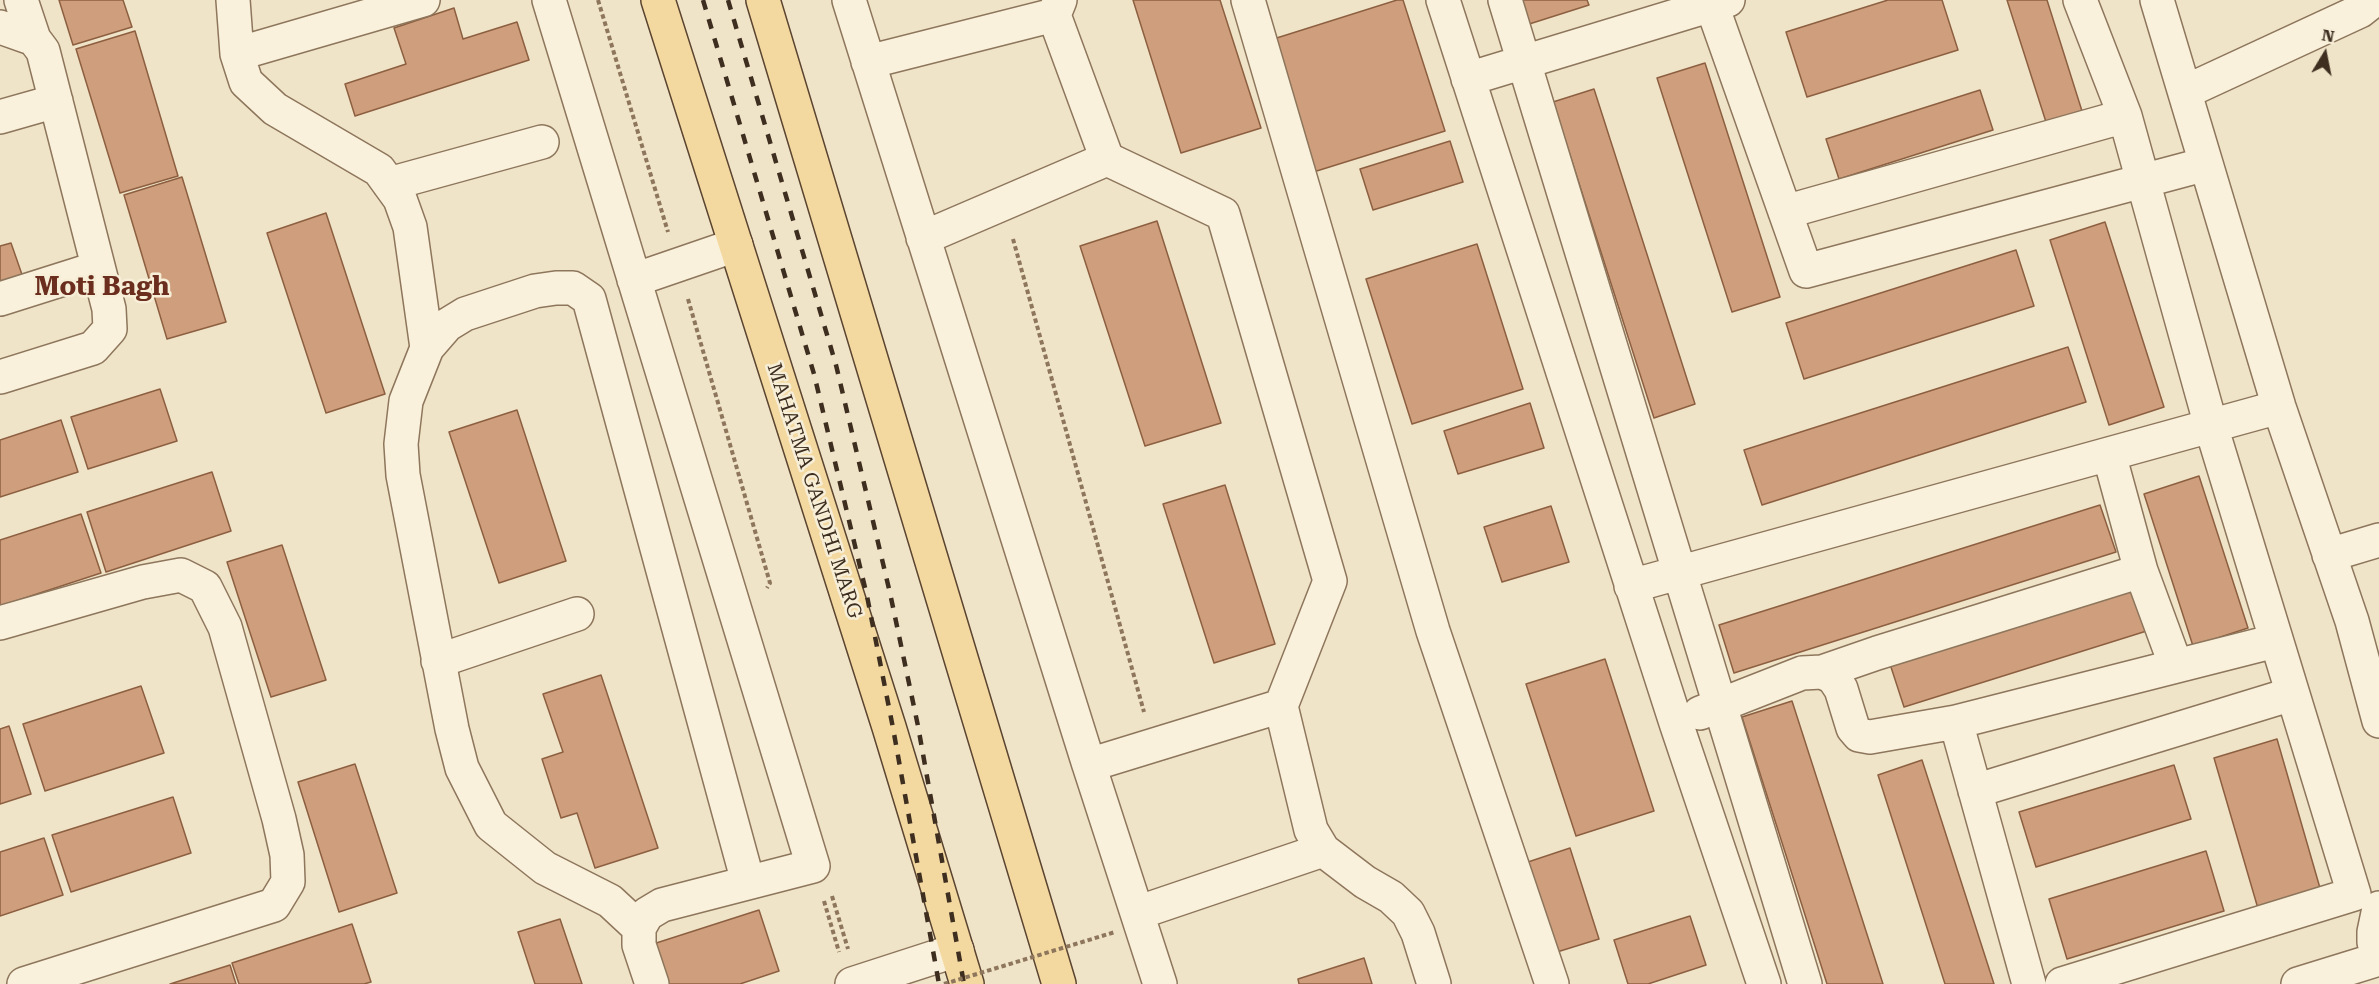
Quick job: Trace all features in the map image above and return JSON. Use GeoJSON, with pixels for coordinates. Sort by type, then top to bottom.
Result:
{"type":"FeatureCollection","features":[{"type":"Feature","properties":{"kind":"main road","name":"MAHATMA GANDHI MARG"},"geometry":{"type":"LineString","coordinates":[[658,0],[886,716],[967,984]]}},
{"type":"Feature","properties":{"kind":"main road"},"geometry":{"type":"LineString","coordinates":[[763,0],[1059,984]]}},
{"type":"Feature","properties":{"kind":"street"},"geometry":{"type":"LineString","coordinates":[[0,377],[93,348],[110,329],[109,309],[43,51],[34,39],[21,0]]}},
{"type":"Feature","properties":{"kind":"street"},"geometry":{"type":"LineString","coordinates":[[232,0],[237,54],[246,82],[275,109],[379,170],[400,199],[410,227],[427,348]]}},
{"type":"Feature","properties":{"kind":"street"},"geometry":{"type":"LineString","coordinates":[[237,54],[423,0]]}},
{"type":"Feature","properties":{"kind":"street"},"geometry":{"type":"LineString","coordinates":[[549,0],[813,866],[662,904],[647,914],[639,928],[639,945],[652,984]]}},
{"type":"Feature","properties":{"kind":"street"},"geometry":{"type":"LineString","coordinates":[[849,0],[1089,765],[1126,923],[1160,984]]}},
{"type":"Feature","properties":{"kind":"street"},"geometry":{"type":"LineString","coordinates":[[1248,0],[1433,631],[1551,984]]}},
{"type":"Feature","properties":{"kind":"street"},"geometry":{"type":"LineString","coordinates":[[1443,0],[1631,586],[1764,984]]}},
{"type":"Feature","properties":{"kind":"street"},"geometry":{"type":"LineString","coordinates":[[1505,0],[1526,62],[1678,573],[1805,984]]}},
{"type":"Feature","properties":{"kind":"street"},"geometry":{"type":"LineString","coordinates":[[2062,984],[2355,894],[2275,641],[2211,426],[2125,116],[2080,0]]}},
{"type":"Feature","properties":{"kind":"street"},"geometry":{"type":"LineString","coordinates":[[2157,0],[2279,407],[2352,621],[2379,721]]}},
{"type":"Feature","properties":{"kind":"street"},"geometry":{"type":"LineString","coordinates":[[2185,92],[2360,11],[2374,0]]}},
{"type":"Feature","properties":{"kind":"street"},"geometry":{"type":"LineString","coordinates":[[1468,80],[1717,2],[1806,271],[2206,164]]}},
{"type":"Feature","properties":{"kind":"street"},"geometry":{"type":"LineString","coordinates":[[868,62],[1057,8],[1107,159],[1223,214],[1330,581],[1281,706],[1311,831],[1323,850],[1365,882],[1391,897],[1408,913],[1418,933],[1434,984]]}},
{"type":"Feature","properties":{"kind":"street"},"geometry":{"type":"LineString","coordinates":[[0,27],[34,39]]}},
{"type":"Feature","properties":{"kind":"street"},"geometry":{"type":"LineString","coordinates":[[0,117],[56,101]]}},
{"type":"Feature","properties":{"kind":"street"},"geometry":{"type":"LineString","coordinates":[[1785,212],[2125,116]]}},
{"type":"Feature","properties":{"kind":"street"},"geometry":{"type":"LineString","coordinates":[[389,184],[543,142]]}},
{"type":"Feature","properties":{"kind":"street"},"geometry":{"type":"LineString","coordinates":[[923,238],[1107,159]]}},
{"type":"Feature","properties":{"kind":"street"},"geometry":{"type":"LineString","coordinates":[[634,280],[736,245]]}},
{"type":"Feature","properties":{"kind":"street"},"geometry":{"type":"LineString","coordinates":[[0,299],[98,268]]}},
{"type":"Feature","properties":{"kind":"street"},"geometry":{"type":"LineString","coordinates":[[639,928],[610,901],[545,868],[491,825],[462,768],[438,661],[402,475],[401,444],[406,401],[427,348],[447,325],[465,314],[535,291],[573,288],[589,299],[748,882]]}},
{"type":"Feature","properties":{"kind":"street"},"geometry":{"type":"LineString","coordinates":[[1631,586],[2279,407]]}},
{"type":"Feature","properties":{"kind":"street"},"geometry":{"type":"LineString","coordinates":[[2109,454],[2141,571],[2176,666]]}},
{"type":"Feature","properties":{"kind":"street"},"geometry":{"type":"LineString","coordinates":[[2329,555],[2379,540]]}},
{"type":"Feature","properties":{"kind":"street"},"geometry":{"type":"LineString","coordinates":[[1676,723],[1802,673],[1822,672],[2141,571]]}},
{"type":"Feature","properties":{"kind":"street"},"geometry":{"type":"LineString","coordinates":[[0,623],[162,578],[181,575],[205,587],[225,627],[287,855],[288,882],[274,905],[24,984]]}},
{"type":"Feature","properties":{"kind":"street"},"geometry":{"type":"LineString","coordinates":[[438,661],[577,614]]}},
{"type":"Feature","properties":{"kind":"street"},"geometry":{"type":"LineString","coordinates":[[1822,672],[1833,677],[1841,689],[1852,728],[1859,735],[1870,737],[1956,722],[2275,641]]}},
{"type":"Feature","properties":{"kind":"street"},"geometry":{"type":"LineString","coordinates":[[1975,791],[2292,694]]}},
{"type":"Feature","properties":{"kind":"street"},"geometry":{"type":"LineString","coordinates":[[1089,765],[1281,706]]}},
{"type":"Feature","properties":{"kind":"street"},"geometry":{"type":"LineString","coordinates":[[1956,722],[2029,984]]}},
{"type":"Feature","properties":{"kind":"street"},"geometry":{"type":"LineString","coordinates":[[1126,923],[1323,850]]}},
{"type":"Feature","properties":{"kind":"street"},"geometry":{"type":"LineString","coordinates":[[2298,984],[2379,959],[2374,942],[2374,932],[2379,908]]}},
{"type":"Feature","properties":{"kind":"street"},"geometry":{"type":"LineString","coordinates":[[847,973],[957,950]]}},
{"type":"Feature","properties":{"kind":"path"},"geometry":{"type":"LineString","coordinates":[[1003,204],[1153,745]]}},
{"type":"Feature","properties":{"kind":"path"},"geometry":{"type":"LineString","coordinates":[[813,866],[847,973]]}},
{"type":"Feature","properties":{"kind":"path"},"geometry":{"type":"LineString","coordinates":[[944,984],[1126,923]]}},
{"type":"Feature","properties":{"kind":"building"},"geometry":{"type":"Polygon","coordinates":[[[59,0],[123,0],[132,27],[73,45],[59,0]]]}},
{"type":"Feature","properties":{"kind":"building"},"geometry":{"type":"Polygon","coordinates":[[[1133,0],[1220,0],[1261,128],[1181,153],[1133,0]]]}},
{"type":"Feature","properties":{"kind":"building"},"geometry":{"type":"Polygon","coordinates":[[[1403,0],[1445,131],[1307,174],[1264,42],[1403,0]]]}},
{"type":"Feature","properties":{"kind":"building"},"geometry":{"type":"Polygon","coordinates":[[[1514,0],[1587,0],[1589,5],[1523,26],[1514,0]]]}},
{"type":"Feature","properties":{"kind":"building"},"geometry":{"type":"Polygon","coordinates":[[[1888,0],[1942,0],[1958,50],[1807,97],[1786,32],[1888,0]]]}},
{"type":"Feature","properties":{"kind":"building"},"geometry":{"type":"Polygon","coordinates":[[[2007,0],[2047,0],[2082,111],[2046,122],[2007,0]]]}},
{"type":"Feature","properties":{"kind":"building"},"geometry":{"type":"Polygon","coordinates":[[[454,8],[463,39],[517,22],[529,60],[355,116],[345,84],[406,64],[394,28],[454,8]]]}},
{"type":"Feature","properties":{"kind":"building"},"geometry":{"type":"Polygon","coordinates":[[[135,31],[178,176],[120,193],[76,49],[135,31]]]}},
{"type":"Feature","properties":{"kind":"building"},"geometry":{"type":"Polygon","coordinates":[[[1705,63],[1780,297],[1732,312],[1657,78],[1705,63]]]}},
{"type":"Feature","properties":{"kind":"building"},"geometry":{"type":"Polygon","coordinates":[[[1594,89],[1695,404],[1654,418],[1553,102],[1594,89]]]}},
{"type":"Feature","properties":{"kind":"building"},"geometry":{"type":"Polygon","coordinates":[[[1980,90],[1993,130],[1839,179],[1826,139],[1980,90]]]}},
{"type":"Feature","properties":{"kind":"building"},"geometry":{"type":"Polygon","coordinates":[[[1450,141],[1463,182],[1373,210],[1360,169],[1450,141]]]}},
{"type":"Feature","properties":{"kind":"building"},"geometry":{"type":"Polygon","coordinates":[[[182,177],[226,322],[167,339],[124,195],[182,177]]]}},
{"type":"Feature","properties":{"kind":"building"},"geometry":{"type":"Polygon","coordinates":[[[326,213],[385,394],[326,413],[267,233],[326,213]]]}},
{"type":"Feature","properties":{"kind":"building"},"geometry":{"type":"Polygon","coordinates":[[[1157,221],[1221,423],[1145,446],[1080,246],[1157,221]]]}},
{"type":"Feature","properties":{"kind":"building"},"geometry":{"type":"Polygon","coordinates":[[[2105,222],[2164,407],[2109,425],[2050,240],[2105,222]]]}},
{"type":"Feature","properties":{"kind":"building"},"geometry":{"type":"Polygon","coordinates":[[[11,243],[26,286],[0,294],[0,246],[11,243]]]}},
{"type":"Feature","properties":{"kind":"building"},"geometry":{"type":"Polygon","coordinates":[[[1477,244],[1523,389],[1412,424],[1366,279],[1477,244]]]}},
{"type":"Feature","properties":{"kind":"building"},"geometry":{"type":"Polygon","coordinates":[[[2016,250],[2034,306],[1804,379],[1786,323],[2016,250]]]}},
{"type":"Feature","properties":{"kind":"building"},"geometry":{"type":"Polygon","coordinates":[[[2068,347],[2086,402],[1762,505],[1744,450],[2068,347]]]}},
{"type":"Feature","properties":{"kind":"building"},"geometry":{"type":"Polygon","coordinates":[[[160,389],[177,441],[88,469],[71,417],[160,389]]]}},
{"type":"Feature","properties":{"kind":"building"},"geometry":{"type":"Polygon","coordinates":[[[1530,403],[1544,448],[1458,474],[1444,431],[1530,403]]]}},
{"type":"Feature","properties":{"kind":"building"},"geometry":{"type":"Polygon","coordinates":[[[517,410],[566,561],[499,583],[449,432],[517,410]]]}},
{"type":"Feature","properties":{"kind":"building"},"geometry":{"type":"Polygon","coordinates":[[[61,420],[78,472],[0,497],[0,440],[61,420]]]}},
{"type":"Feature","properties":{"kind":"building"},"geometry":{"type":"Polygon","coordinates":[[[212,472],[231,531],[106,572],[87,512],[212,472]]]}},
{"type":"Feature","properties":{"kind":"building"},"geometry":{"type":"Polygon","coordinates":[[[2199,476],[2248,628],[2193,646],[2144,494],[2199,476]]]}},
{"type":"Feature","properties":{"kind":"building"},"geometry":{"type":"Polygon","coordinates":[[[1225,485],[1275,644],[1214,663],[1163,504],[1225,485]]]}},
{"type":"Feature","properties":{"kind":"building"},"geometry":{"type":"Polygon","coordinates":[[[2100,505],[2116,552],[1734,673],[1719,625],[2100,505]]]}},
{"type":"Feature","properties":{"kind":"building"},"geometry":{"type":"Polygon","coordinates":[[[1551,506],[1569,562],[1502,582],[1484,527],[1551,506]]]}},
{"type":"Feature","properties":{"kind":"building"},"geometry":{"type":"Polygon","coordinates":[[[81,514],[101,573],[0,606],[0,540],[81,514]]]}},
{"type":"Feature","properties":{"kind":"building"},"geometry":{"type":"Polygon","coordinates":[[[282,545],[326,680],[271,697],[227,562],[282,545]]]}},
{"type":"Feature","properties":{"kind":"building"},"geometry":{"type":"Polygon","coordinates":[[[2138,582],[2153,629],[1904,707],[1889,661],[2138,582]]]}},
{"type":"Feature","properties":{"kind":"building"},"geometry":{"type":"Polygon","coordinates":[[[1605,659],[1654,811],[1576,836],[1526,684],[1605,659]]]}},
{"type":"Feature","properties":{"kind":"building"},"geometry":{"type":"Polygon","coordinates":[[[601,675],[658,848],[595,868],[577,813],[561,818],[542,759],[563,752],[543,694],[601,675]]]}},
{"type":"Feature","properties":{"kind":"building"},"geometry":{"type":"Polygon","coordinates":[[[141,686],[164,753],[45,791],[23,724],[141,686]]]}},
{"type":"Feature","properties":{"kind":"building"},"geometry":{"type":"Polygon","coordinates":[[[1792,701],[1883,984],[1827,984],[1742,717],[1792,701]]]}},
{"type":"Feature","properties":{"kind":"building"},"geometry":{"type":"Polygon","coordinates":[[[9,726],[31,794],[0,804],[0,729],[9,726]]]}},
{"type":"Feature","properties":{"kind":"building"},"geometry":{"type":"Polygon","coordinates":[[[2277,739],[2322,895],[2259,912],[2214,758],[2277,739]]]}},
{"type":"Feature","properties":{"kind":"building"},"geometry":{"type":"Polygon","coordinates":[[[1922,760],[1994,984],[1945,984],[1878,775],[1922,760]]]}},
{"type":"Feature","properties":{"kind":"building"},"geometry":{"type":"Polygon","coordinates":[[[355,764],[397,893],[339,912],[298,782],[355,764]]]}},
{"type":"Feature","properties":{"kind":"building"},"geometry":{"type":"Polygon","coordinates":[[[2174,765],[2191,819],[2036,867],[2019,812],[2174,765]]]}},
{"type":"Feature","properties":{"kind":"building"},"geometry":{"type":"Polygon","coordinates":[[[173,797],[191,853],[71,892],[52,835],[173,797]]]}},
{"type":"Feature","properties":{"kind":"building"},"geometry":{"type":"Polygon","coordinates":[[[44,838],[63,895],[0,916],[0,852],[44,838]]]}},
{"type":"Feature","properties":{"kind":"building"},"geometry":{"type":"Polygon","coordinates":[[[1570,848],[1599,939],[1557,952],[1528,862],[1570,848]]]}},
{"type":"Feature","properties":{"kind":"building"},"geometry":{"type":"Polygon","coordinates":[[[2206,851],[2224,911],[2067,959],[2049,899],[2206,851]]]}},
{"type":"Feature","properties":{"kind":"building"},"geometry":{"type":"Polygon","coordinates":[[[759,910],[779,971],[740,984],[662,984],[650,945],[759,910]]]}},
{"type":"Feature","properties":{"kind":"building"},"geometry":{"type":"Polygon","coordinates":[[[1690,916],[1706,965],[1648,984],[1628,984],[1614,940],[1690,916]]]}},
{"type":"Feature","properties":{"kind":"building"},"geometry":{"type":"Polygon","coordinates":[[[560,919],[582,984],[535,984],[518,932],[560,919]]]}},
{"type":"Feature","properties":{"kind":"building"},"geometry":{"type":"Polygon","coordinates":[[[352,924],[371,982],[364,984],[239,984],[232,963],[352,924]]]}},
{"type":"Feature","properties":{"kind":"building"},"geometry":{"type":"Polygon","coordinates":[[[1364,958],[1372,984],[1299,984],[1298,979],[1364,958]]]}},
{"type":"Feature","properties":{"kind":"building"},"geometry":{"type":"Polygon","coordinates":[[[230,965],[236,984],[170,984],[230,965]]]}},
{"type":"Feature","properties":{"kind":"railway"},"geometry":{"type":"LineString","coordinates":[[703,0],[814,374],[867,596],[939,984]]}},
{"type":"Feature","properties":{"kind":"railway"},"geometry":{"type":"LineString","coordinates":[[728,0],[836,365],[890,593],[918,726],[964,984]]}},
{"type":"Feature","properties":{"kind":"district","name":"Moti Bagh"},"geometry":{"type":"Point","coordinates":[102,287]}}]}
